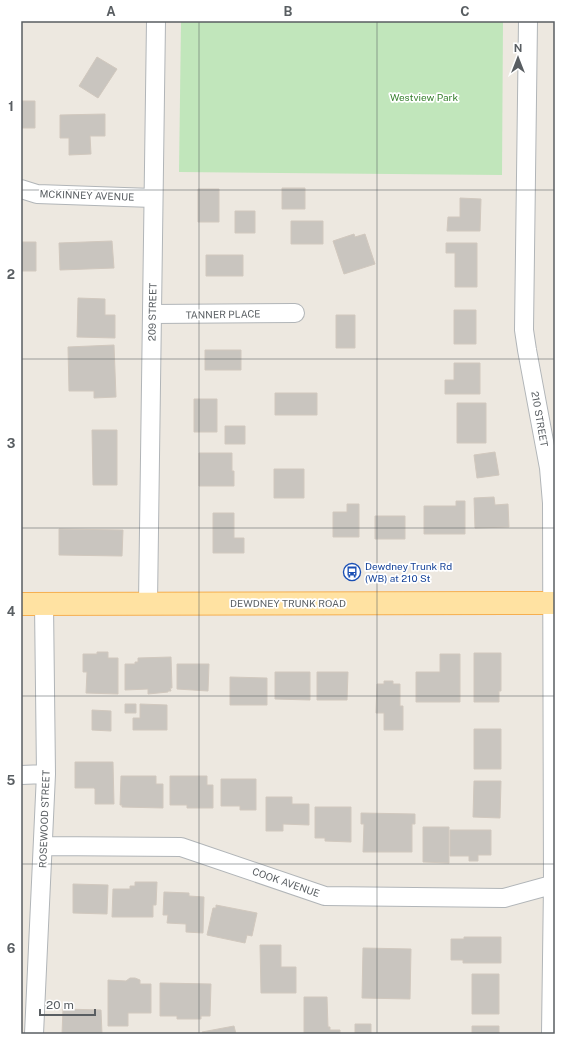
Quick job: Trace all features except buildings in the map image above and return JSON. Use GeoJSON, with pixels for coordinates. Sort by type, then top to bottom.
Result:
{"type":"FeatureCollection","features":[{"type":"Feature","properties":{"kind":"main road","name":"DEWDNEY TRUNK ROAD"},"geometry":{"type":"LineString","coordinates":[[21,604],[553,603]]}},
{"type":"Feature","properties":{"kind":"street","name":"209 STREET"},"geometry":{"type":"LineString","coordinates":[[148,603],[156,21]]}},
{"type":"Feature","properties":{"kind":"street","name":"210 STREET"},"geometry":{"type":"LineString","coordinates":[[528,21],[524,330],[549,468],[552,503],[554,885],[551,1034]]}},
{"type":"Feature","properties":{"kind":"street","name":"MCKINNEY AVENUE"},"geometry":{"type":"LineString","coordinates":[[21,189],[37,194],[153,198]]}},
{"type":"Feature","properties":{"kind":"street","name":"TANNER PLACE"},"geometry":{"type":"LineString","coordinates":[[152,314],[295,313]]}},
{"type":"Feature","properties":{"kind":"street","name":"ROSEWOOD STREET"},"geometry":{"type":"LineString","coordinates":[[34,1034],[46,774],[44,604]]}},
{"type":"Feature","properties":{"kind":"street"},"geometry":{"type":"LineString","coordinates":[[21,774],[46,774]]}},
{"type":"Feature","properties":{"kind":"street","name":"COOK AVENUE"},"geometry":{"type":"LineString","coordinates":[[43,846],[181,847],[325,896],[504,898],[554,885]]}},
{"type":"Feature","properties":{"kind":"green space","name":"Westview Park"},"geometry":{"type":"Polygon","coordinates":[[[181,21],[503,21],[502,175],[179,172],[181,21]]]}},
{"type":"Feature","properties":{"kind":"place","name":"Dewdney Trunk Rd (WB) at 210 St"},"geometry":{"type":"Point","coordinates":[352,572]}}]}
